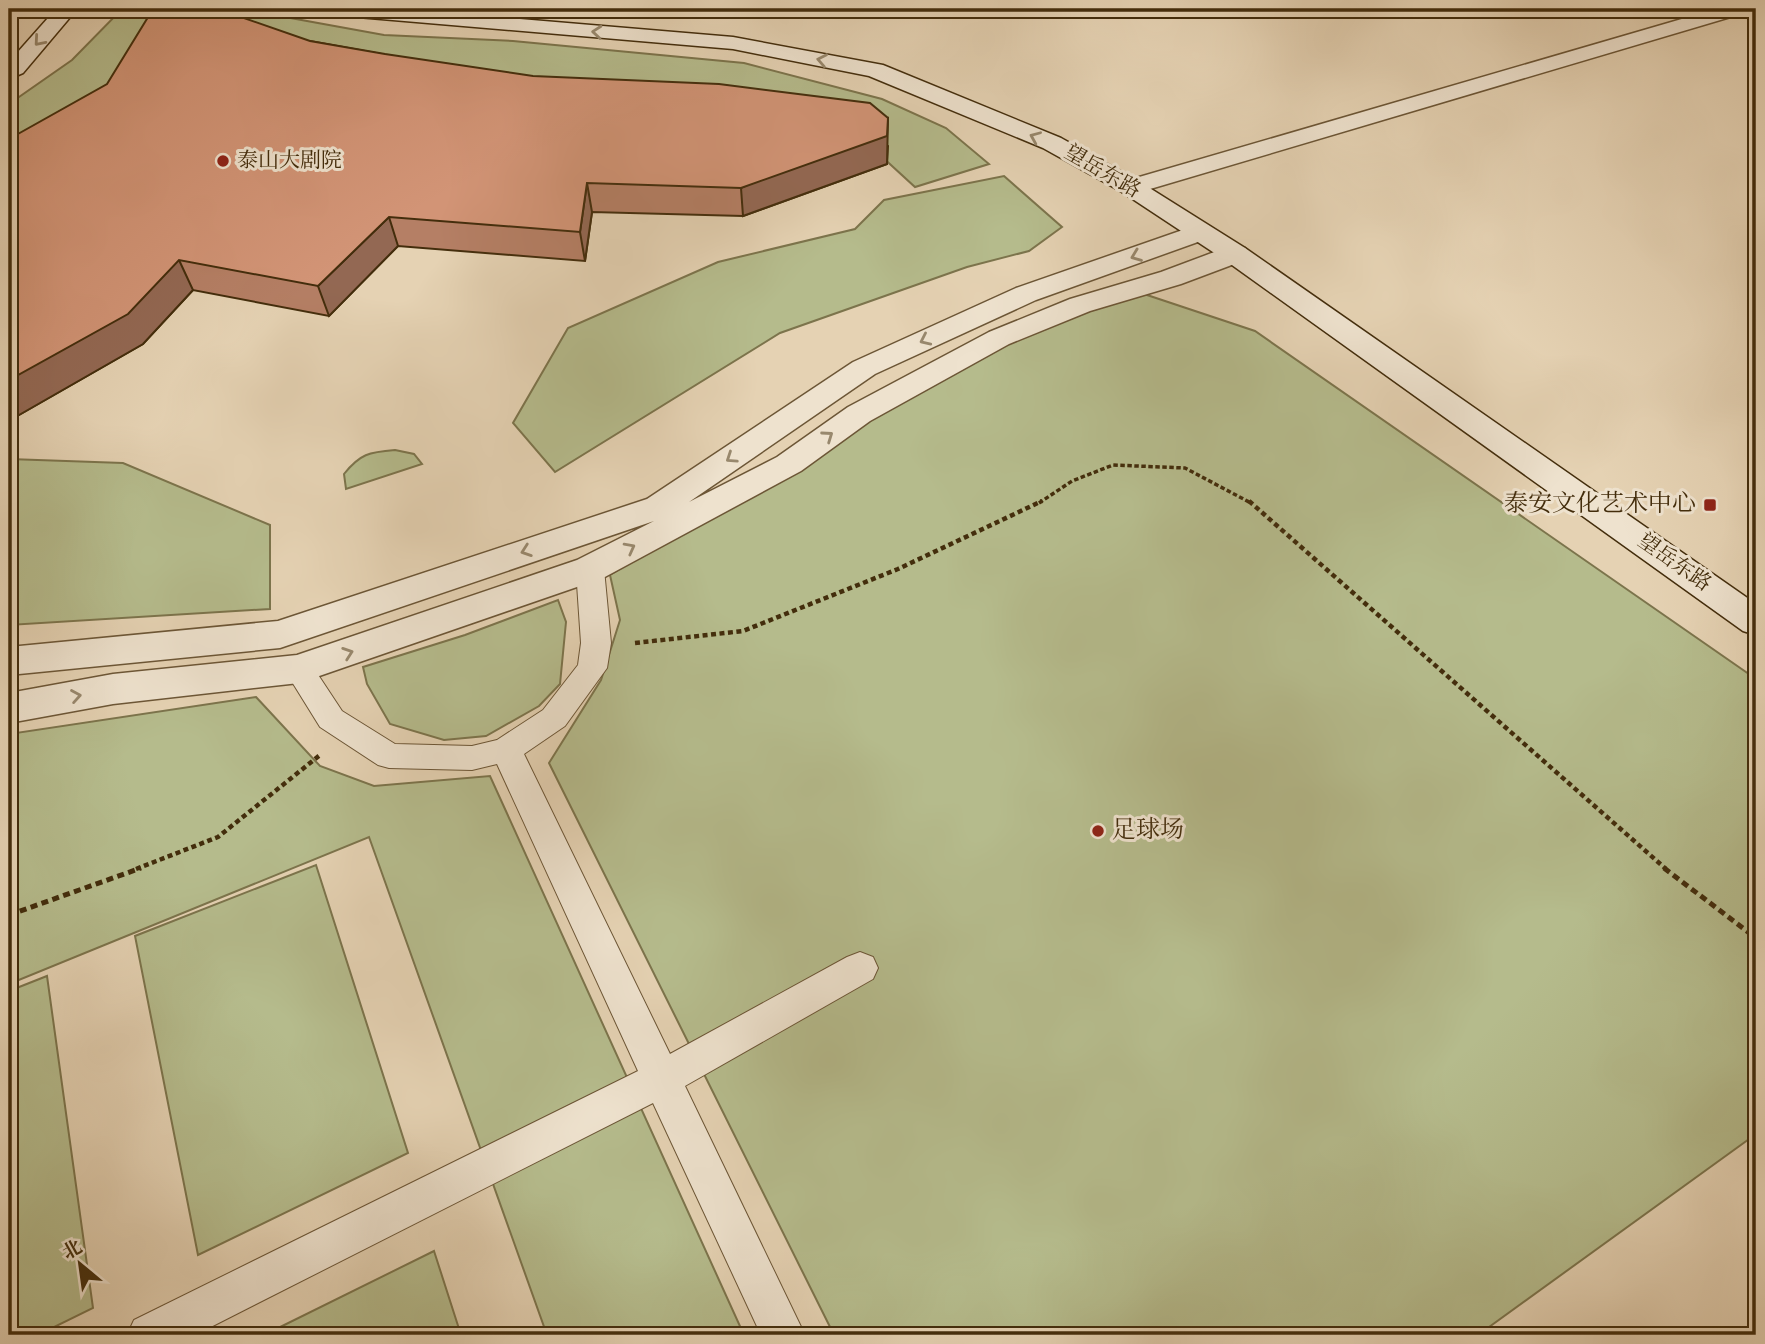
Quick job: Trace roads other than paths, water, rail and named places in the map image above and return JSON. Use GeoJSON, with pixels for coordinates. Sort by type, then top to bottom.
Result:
{"type":"FeatureCollection","features":[{"type":"Feature","properties":{"kind":"street"},"geometry":{"type":"LineString","coordinates":[[9,72],[67,9]]}},
{"type":"Feature","properties":{"kind":"street","name":"望岳东路"},"geometry":{"type":"LineString","coordinates":[[334,9],[733,43],[875,70],[1052,144],[1131,187],[1235,254],[1756,622]]}},
{"type":"Feature","properties":{"kind":"street"},"geometry":{"type":"LineString","coordinates":[[1131,187],[1737,9]]}},
{"type":"Feature","properties":{"kind":"street"},"geometry":{"type":"LineString","coordinates":[[9,661],[280,634],[659,507],[864,368],[1026,294],[1200,232]]}},
{"type":"Feature","properties":{"kind":"street"},"geometry":{"type":"LineString","coordinates":[[9,708],[113,689],[299,669],[590,569],[789,464],[859,414],[999,338],[1080,304],[1171,278],[1235,254]]}},
{"type":"Feature","properties":{"kind":"lane"},"geometry":{"type":"LineString","coordinates":[[299,669],[331,719],[389,756],[472,758],[506,750],[554,718],[592,668],[596,643],[590,569]]}},
{"type":"Feature","properties":{"kind":"lane"},"geometry":{"type":"LineString","coordinates":[[506,750],[783,1335]]}},
{"type":"Feature","properties":{"kind":"lane"},"geometry":{"type":"LineString","coordinates":[[149,1335],[662,1079],[860,968]]}},
{"type":"Feature","properties":{"kind":"place","name":"泰山大剧院"},"geometry":{"type":"Point","coordinates":[223,161]}},
{"type":"Feature","properties":{"kind":"place","name":"泰安文化艺术中心"},"geometry":{"type":"Point","coordinates":[1710,505]}},
{"type":"Feature","properties":{"kind":"place","name":"足球场"},"geometry":{"type":"Point","coordinates":[1098,831]}}]}
